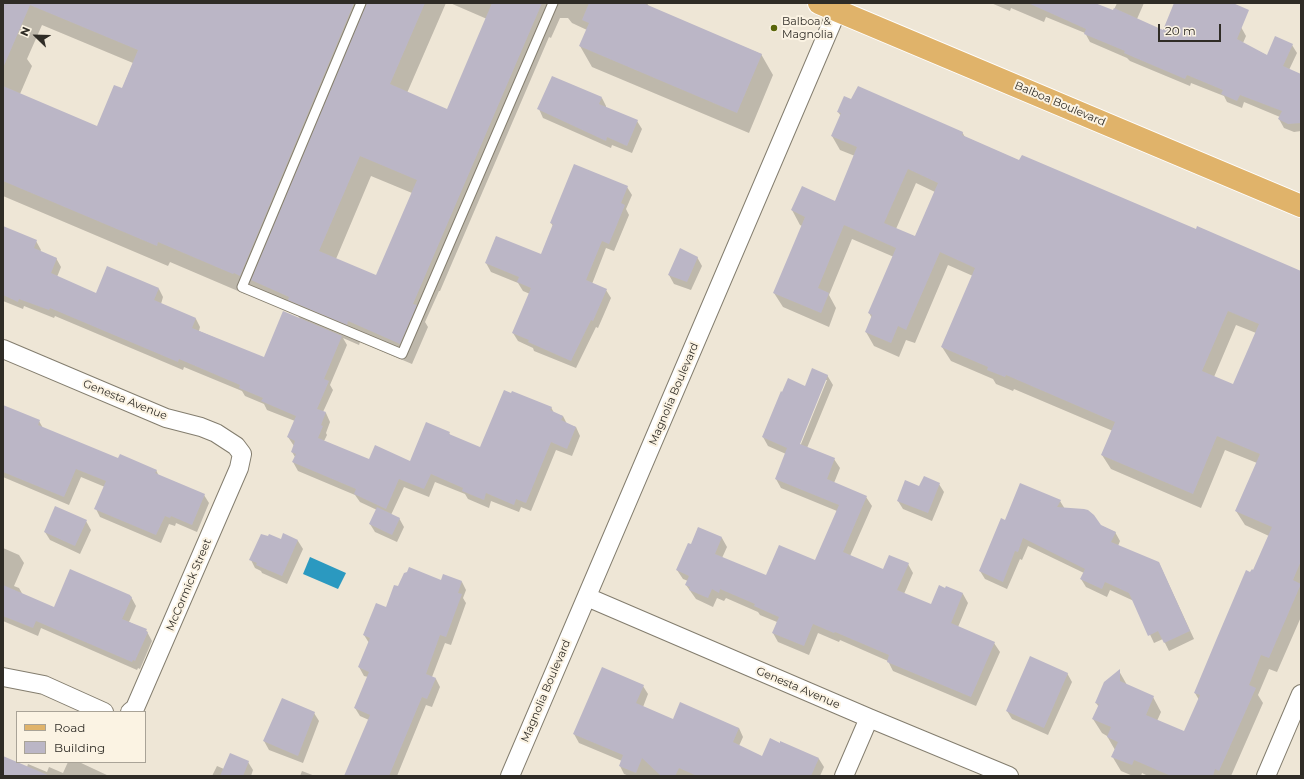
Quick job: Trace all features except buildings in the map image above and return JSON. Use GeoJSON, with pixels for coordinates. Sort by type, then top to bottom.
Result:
{"type":"FeatureCollection","features":[{"type":"Feature","properties":{"kind":"main road","name":"Balboa Boulevard"},"geometry":{"type":"LineString","coordinates":[[828,7],[1301,206]]}},
{"type":"Feature","properties":{"kind":"street","name":"Magnolia Boulevard"},"geometry":{"type":"LineString","coordinates":[[510,776],[587,597],[828,7]]}},
{"type":"Feature","properties":{"kind":"street","name":"Genesta Avenue"},"geometry":{"type":"LineString","coordinates":[[3,349],[166,418],[201,426],[216,433],[236,446],[242,454]]}},
{"type":"Feature","properties":{"kind":"street","name":"McCormick Street"},"geometry":{"type":"LineString","coordinates":[[131,711],[139,701],[237,475],[242,461],[242,454]]}},
{"type":"Feature","properties":{"kind":"street","name":"Genesta Avenue"},"geometry":{"type":"LineString","coordinates":[[587,597],[869,718],[1009,776]]}},
{"type":"Feature","properties":{"kind":"street"},"geometry":{"type":"LineString","coordinates":[[3,677],[44,685],[102,711]]}},
{"type":"Feature","properties":{"kind":"street"},"geometry":{"type":"LineString","coordinates":[[1266,776],[1301,694]]}},
{"type":"Feature","properties":{"kind":"street"},"geometry":{"type":"LineString","coordinates":[[844,776],[869,718]]}},
{"type":"Feature","properties":{"kind":"lane"},"geometry":{"type":"LineString","coordinates":[[362,3],[242,287],[402,354],[553,3]]}},
{"type":"Feature","properties":{"kind":"water"},"geometry":{"type":"Polygon","coordinates":[[[310,557],[346,573],[338,589],[303,574],[310,557]]]}},
{"type":"Feature","properties":{"kind":"place","name":"Balboa & Magnolia"},"geometry":{"type":"Point","coordinates":[774,28]}}]}
